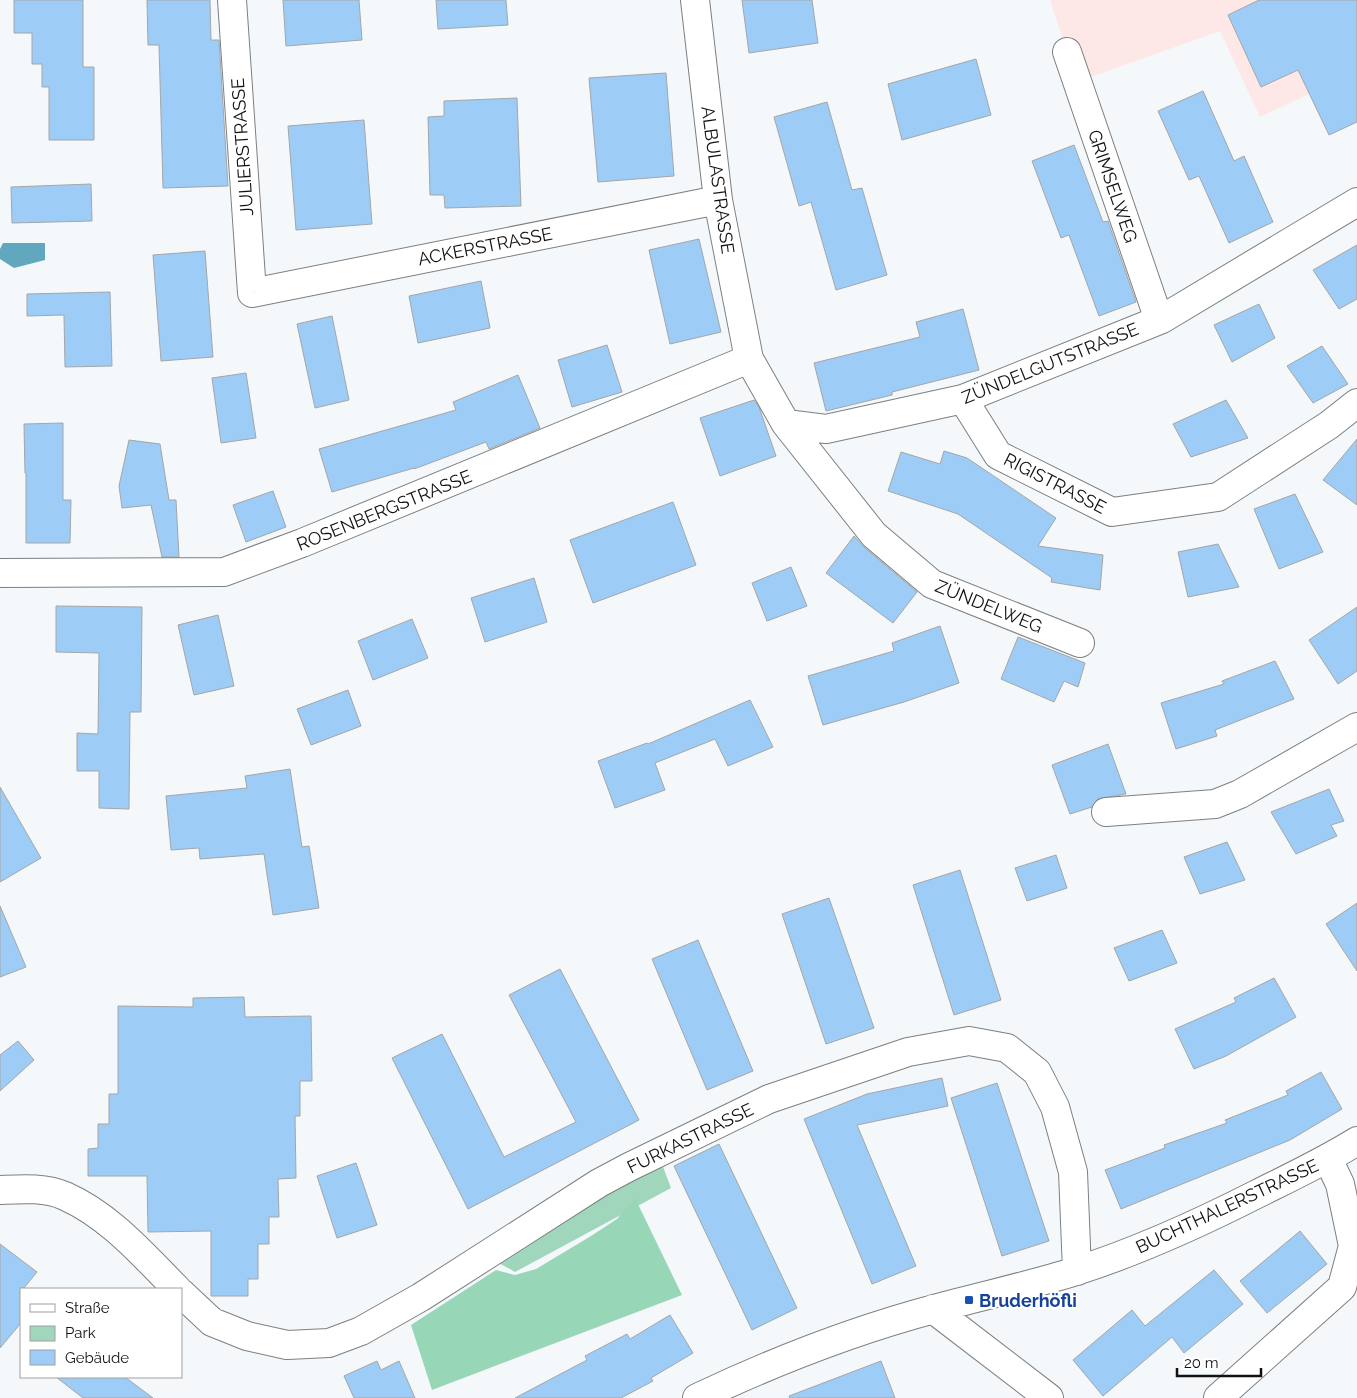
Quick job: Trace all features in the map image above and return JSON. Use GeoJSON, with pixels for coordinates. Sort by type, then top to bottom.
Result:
{"type":"FeatureCollection","features":[{"type":"Feature","properties":{"kind":"street","name":"JULIERSTRASSE"},"geometry":{"type":"LineString","coordinates":[[232,0],[252,293]]}},
{"type":"Feature","properties":{"kind":"street","name":"ALBULASTRASSE"},"geometry":{"type":"LineString","coordinates":[[694,0],[718,200],[749,360]]}},
{"type":"Feature","properties":{"kind":"street","name":"GRIMSELWEG"},"geometry":{"type":"LineString","coordinates":[[1067,52],[1159,320]]}},
{"type":"Feature","properties":{"kind":"street","name":"ACKERSTRASSE"},"geometry":{"type":"LineString","coordinates":[[252,293],[718,200]]}},
{"type":"Feature","properties":{"kind":"street","name":"ZÜNDELGUTSTRASSE"},"geometry":{"type":"LineString","coordinates":[[786,424],[826,429],[963,399],[1159,320],[1356,206]]}},
{"type":"Feature","properties":{"kind":"street"},"geometry":{"type":"LineString","coordinates":[[749,360],[786,424]]}},
{"type":"Feature","properties":{"kind":"street","name":"ROSENBERGSTRASSE"},"geometry":{"type":"LineString","coordinates":[[0,573],[224,572],[302,543],[749,360]]}},
{"type":"Feature","properties":{"kind":"street","name":"RIGISTRASSE"},"geometry":{"type":"LineString","coordinates":[[963,399],[998,455],[1112,512],[1218,497],[1329,426],[1357,403]]}},
{"type":"Feature","properties":{"kind":"street","name":"ZÜNDELWEG"},"geometry":{"type":"LineString","coordinates":[[786,424],[874,536],[932,584],[1080,643]]}},
{"type":"Feature","properties":{"kind":"street"},"geometry":{"type":"LineString","coordinates":[[1106,812],[1215,804],[1240,794],[1357,728]]}},
{"type":"Feature","properties":{"kind":"street","name":"FURKASTRASSE"},"geometry":{"type":"LineString","coordinates":[[182,1294],[212,1322],[247,1336],[287,1344],[329,1343],[361,1330],[421,1297],[599,1183],[769,1099],[908,1052],[969,1041],[1006,1048],[1038,1072],[1056,1107],[1073,1172],[1077,1271]]}},
{"type":"Feature","properties":{"kind":"street","name":"BUCHTHALERSTRASSE"},"geometry":{"type":"LineString","coordinates":[[697,1398],[830,1342],[933,1309],[1038,1283],[1134,1250],[1200,1223],[1328,1159],[1357,1141]]}},
{"type":"Feature","properties":{"kind":"street"},"geometry":{"type":"LineString","coordinates":[[1218,1398],[1342,1287],[1353,1246],[1340,1184],[1328,1159]]}},
{"type":"Feature","properties":{"kind":"street"},"geometry":{"type":"LineString","coordinates":[[0,1190],[31,1189],[64,1195],[99,1215],[124,1236],[176,1288]]}},
{"type":"Feature","properties":{"kind":"street"},"geometry":{"type":"LineString","coordinates":[[933,1309],[1049,1398]]}},
{"type":"Feature","properties":{"kind":"shaded area"},"geometry":{"type":"Polygon","coordinates":[[[1050,0],[1357,0],[1357,72],[1260,117],[1220,31],[1077,82],[1050,0]]]}},
{"type":"Feature","properties":{"kind":"green space"},"geometry":{"type":"Polygon","coordinates":[[[660,1159],[671,1188],[515,1272],[497,1262],[660,1159]]]}},
{"type":"Feature","properties":{"kind":"green space"},"geometry":{"type":"Polygon","coordinates":[[[635,1198],[682,1295],[432,1390],[411,1325],[496,1270],[515,1275],[536,1269],[617,1219],[635,1198]]]}},
{"type":"Feature","properties":{"kind":"water"},"geometry":{"type":"Polygon","coordinates":[[[3,243],[45,243],[45,260],[14,268],[0,259],[0,249],[3,243]]]}},
{"type":"Feature","properties":{"kind":"building"},"geometry":{"type":"Polygon","coordinates":[[[14,0],[83,0],[83,67],[94,67],[94,140],[49,140],[49,87],[42,87],[42,64],[32,64],[32,33],[14,33],[14,0]]]}},
{"type":"Feature","properties":{"kind":"building"},"geometry":{"type":"Polygon","coordinates":[[[147,0],[210,0],[211,40],[219,40],[228,186],[163,188],[159,45],[148,45],[147,0]]]}},
{"type":"Feature","properties":{"kind":"building"},"geometry":{"type":"Polygon","coordinates":[[[283,0],[359,0],[362,40],[286,46],[283,0]]]}},
{"type":"Feature","properties":{"kind":"building"},"geometry":{"type":"Polygon","coordinates":[[[436,0],[506,0],[508,25],[438,29],[436,0]]]}},
{"type":"Feature","properties":{"kind":"building"},"geometry":{"type":"Polygon","coordinates":[[[742,0],[812,0],[818,43],[749,53],[742,0]]]}},
{"type":"Feature","properties":{"kind":"building"},"geometry":{"type":"Polygon","coordinates":[[[1259,0],[1357,0],[1357,122],[1329,135],[1298,70],[1261,87],[1228,15],[1259,0]]]}},
{"type":"Feature","properties":{"kind":"building"},"geometry":{"type":"Polygon","coordinates":[[[976,59],[991,115],[902,140],[888,84],[976,59]]]}},
{"type":"Feature","properties":{"kind":"building"},"geometry":{"type":"Polygon","coordinates":[[[666,73],[674,176],[598,182],[589,78],[666,73]]]}},
{"type":"Feature","properties":{"kind":"building"},"geometry":{"type":"Polygon","coordinates":[[[1203,91],[1234,161],[1244,156],[1273,222],[1229,243],[1199,176],[1189,180],[1158,111],[1203,91]]]}},
{"type":"Feature","properties":{"kind":"building"},"geometry":{"type":"Polygon","coordinates":[[[517,98],[521,206],[445,208],[444,195],[430,195],[428,117],[444,116],[444,101],[517,98]]]}},
{"type":"Feature","properties":{"kind":"building"},"geometry":{"type":"Polygon","coordinates":[[[827,102],[852,190],[862,188],[887,275],[836,290],[811,202],[799,206],[774,117],[827,102]]]}},
{"type":"Feature","properties":{"kind":"building"},"geometry":{"type":"Polygon","coordinates":[[[364,120],[372,224],[296,230],[288,126],[364,120]]]}},
{"type":"Feature","properties":{"kind":"building"},"geometry":{"type":"Polygon","coordinates":[[[1074,145],[1103,222],[1108,221],[1136,302],[1099,316],[1069,235],[1061,238],[1032,161],[1074,145]]]}},
{"type":"Feature","properties":{"kind":"building"},"geometry":{"type":"Polygon","coordinates":[[[91,184],[92,221],[12,223],[11,187],[91,184]]]}},
{"type":"Feature","properties":{"kind":"building"},"geometry":{"type":"Polygon","coordinates":[[[699,239],[721,332],[670,344],[649,250],[699,239]]]}},
{"type":"Feature","properties":{"kind":"building"},"geometry":{"type":"Polygon","coordinates":[[[1357,245],[1357,299],[1339,309],[1313,270],[1357,245]]]}},
{"type":"Feature","properties":{"kind":"building"},"geometry":{"type":"Polygon","coordinates":[[[205,251],[213,357],[161,361],[153,255],[205,251]]]}},
{"type":"Feature","properties":{"kind":"building"},"geometry":{"type":"Polygon","coordinates":[[[481,281],[490,328],[418,343],[409,296],[481,281]]]}},
{"type":"Feature","properties":{"kind":"building"},"geometry":{"type":"Polygon","coordinates":[[[110,292],[112,366],[65,367],[64,315],[27,316],[27,294],[110,292]]]}},
{"type":"Feature","properties":{"kind":"building"},"geometry":{"type":"Polygon","coordinates":[[[1259,304],[1275,338],[1232,362],[1214,325],[1259,304]]]}},
{"type":"Feature","properties":{"kind":"building"},"geometry":{"type":"Polygon","coordinates":[[[963,309],[979,370],[892,392],[892,395],[826,411],[814,363],[920,337],[916,322],[963,309]]]}},
{"type":"Feature","properties":{"kind":"building"},"geometry":{"type":"Polygon","coordinates":[[[332,316],[349,400],[315,408],[297,324],[332,316]]]}},
{"type":"Feature","properties":{"kind":"building"},"geometry":{"type":"Polygon","coordinates":[[[607,345],[622,392],[572,407],[558,360],[607,345]]]}},
{"type":"Feature","properties":{"kind":"building"},"geometry":{"type":"Polygon","coordinates":[[[1322,346],[1348,384],[1313,403],[1287,366],[1322,346]]]}},
{"type":"Feature","properties":{"kind":"building"},"geometry":{"type":"Polygon","coordinates":[[[246,373],[256,438],[221,443],[212,378],[246,373]]]}},
{"type":"Feature","properties":{"kind":"building"},"geometry":{"type":"Polygon","coordinates":[[[518,375],[540,428],[489,449],[486,442],[414,469],[332,492],[319,449],[456,410],[453,402],[518,375]]]}},
{"type":"Feature","properties":{"kind":"building"},"geometry":{"type":"Polygon","coordinates":[[[754,400],[759,407],[776,456],[720,476],[700,418],[754,400]]]}},
{"type":"Feature","properties":{"kind":"building"},"geometry":{"type":"Polygon","coordinates":[[[1226,400],[1248,438],[1191,457],[1173,424],[1226,400]]]}},
{"type":"Feature","properties":{"kind":"building"},"geometry":{"type":"Polygon","coordinates":[[[63,423],[63,500],[71,500],[70,543],[26,543],[24,424],[63,423]]]}},
{"type":"Feature","properties":{"kind":"building"},"geometry":{"type":"Polygon","coordinates":[[[1357,439],[1357,505],[1323,480],[1357,439]]]}},
{"type":"Feature","properties":{"kind":"building"},"geometry":{"type":"Polygon","coordinates":[[[129,440],[160,444],[169,500],[176,500],[179,557],[162,557],[151,505],[122,508],[119,486],[129,440]]]}},
{"type":"Feature","properties":{"kind":"building"},"geometry":{"type":"Polygon","coordinates":[[[944,451],[967,458],[1056,518],[1038,546],[1103,555],[1100,590],[1051,582],[1052,578],[958,514],[888,491],[901,452],[940,464],[944,451]]]}},
{"type":"Feature","properties":{"kind":"building"},"geometry":{"type":"Polygon","coordinates":[[[273,491],[286,527],[246,542],[233,505],[273,491]]]}},
{"type":"Feature","properties":{"kind":"building"},"geometry":{"type":"Polygon","coordinates":[[[1295,494],[1323,552],[1279,569],[1254,509],[1295,494]]]}},
{"type":"Feature","properties":{"kind":"building"},"geometry":{"type":"Polygon","coordinates":[[[673,502],[696,565],[593,603],[570,540],[673,502]]]}},
{"type":"Feature","properties":{"kind":"building"},"geometry":{"type":"Polygon","coordinates":[[[854,536],[864,547],[917,592],[893,623],[826,573],[854,536]]]}},
{"type":"Feature","properties":{"kind":"building"},"geometry":{"type":"Polygon","coordinates":[[[1218,544],[1239,587],[1188,597],[1178,552],[1218,544]]]}},
{"type":"Feature","properties":{"kind":"building"},"geometry":{"type":"Polygon","coordinates":[[[791,567],[807,606],[767,621],[752,583],[791,567]]]}},
{"type":"Feature","properties":{"kind":"building"},"geometry":{"type":"Polygon","coordinates":[[[534,578],[547,622],[485,642],[471,598],[534,578]]]}},
{"type":"Feature","properties":{"kind":"building"},"geometry":{"type":"Polygon","coordinates":[[[56,606],[142,607],[141,712],[130,712],[129,809],[99,808],[99,771],[77,771],[77,733],[98,734],[99,653],[56,652],[56,606]]]}},
{"type":"Feature","properties":{"kind":"building"},"geometry":{"type":"Polygon","coordinates":[[[1357,607],[1357,671],[1338,684],[1309,640],[1357,607]]]}},
{"type":"Feature","properties":{"kind":"building"},"geometry":{"type":"Polygon","coordinates":[[[218,615],[234,686],[194,695],[178,625],[218,615]]]}},
{"type":"Feature","properties":{"kind":"building"},"geometry":{"type":"Polygon","coordinates":[[[412,619],[428,658],[373,680],[358,641],[412,619]]]}},
{"type":"Feature","properties":{"kind":"building"},"geometry":{"type":"Polygon","coordinates":[[[940,626],[959,683],[904,702],[823,725],[808,676],[894,651],[892,643],[940,626]]]}},
{"type":"Feature","properties":{"kind":"building"},"geometry":{"type":"Polygon","coordinates":[[[1018,637],[1085,663],[1078,687],[1064,681],[1054,702],[1001,679],[1018,637]]]}},
{"type":"Feature","properties":{"kind":"building"},"geometry":{"type":"Polygon","coordinates":[[[1275,661],[1294,699],[1215,730],[1217,736],[1176,749],[1161,703],[1224,684],[1222,681],[1275,661]]]}},
{"type":"Feature","properties":{"kind":"building"},"geometry":{"type":"Polygon","coordinates":[[[348,690],[361,726],[311,745],[297,709],[348,690]]]}},
{"type":"Feature","properties":{"kind":"building"},"geometry":{"type":"Polygon","coordinates":[[[750,700],[773,747],[728,766],[715,739],[655,763],[665,790],[615,808],[598,761],[648,744],[750,700]]]}},
{"type":"Feature","properties":{"kind":"building"},"geometry":{"type":"Polygon","coordinates":[[[1108,744],[1126,794],[1098,799],[1092,807],[1070,814],[1052,765],[1108,744]]]}},
{"type":"Feature","properties":{"kind":"building"},"geometry":{"type":"Polygon","coordinates":[[[290,769],[302,847],[309,846],[319,908],[273,915],[264,854],[200,859],[199,848],[171,850],[166,796],[247,788],[245,776],[290,769]]]}},
{"type":"Feature","properties":{"kind":"building"},"geometry":{"type":"Polygon","coordinates":[[[0,787],[41,858],[0,882],[0,787]]]}},
{"type":"Feature","properties":{"kind":"building"},"geometry":{"type":"Polygon","coordinates":[[[1329,789],[1344,821],[1331,825],[1337,836],[1296,854],[1271,812],[1329,789]]]}},
{"type":"Feature","properties":{"kind":"building"},"geometry":{"type":"Polygon","coordinates":[[[1227,842],[1245,880],[1200,894],[1184,857],[1227,842]]]}},
{"type":"Feature","properties":{"kind":"building"},"geometry":{"type":"Polygon","coordinates":[[[1056,855],[1067,888],[1027,901],[1015,868],[1056,855]]]}},
{"type":"Feature","properties":{"kind":"building"},"geometry":{"type":"Polygon","coordinates":[[[960,870],[1001,1000],[954,1015],[913,885],[960,870]]]}},
{"type":"Feature","properties":{"kind":"building"},"geometry":{"type":"Polygon","coordinates":[[[829,898],[874,1028],[826,1044],[782,914],[829,898]]]}},
{"type":"Feature","properties":{"kind":"building"},"geometry":{"type":"Polygon","coordinates":[[[1357,903],[1357,971],[1326,924],[1357,903]]]}},
{"type":"Feature","properties":{"kind":"building"},"geometry":{"type":"Polygon","coordinates":[[[0,906],[26,967],[0,977],[0,906]]]}},
{"type":"Feature","properties":{"kind":"building"},"geometry":{"type":"Polygon","coordinates":[[[1162,930],[1177,963],[1129,981],[1114,948],[1162,930]]]}},
{"type":"Feature","properties":{"kind":"building"},"geometry":{"type":"Polygon","coordinates":[[[698,940],[753,1071],[707,1090],[652,959],[698,940]]]}},
{"type":"Feature","properties":{"kind":"building"},"geometry":{"type":"Polygon","coordinates":[[[560,969],[639,1120],[468,1209],[392,1058],[442,1034],[504,1157],[576,1122],[509,995],[560,969]]]}},
{"type":"Feature","properties":{"kind":"building"},"geometry":{"type":"Polygon","coordinates":[[[1274,978],[1296,1017],[1226,1056],[1194,1069],[1175,1029],[1236,1002],[1234,998],[1274,978]]]}},
{"type":"Feature","properties":{"kind":"building"},"geometry":{"type":"Polygon","coordinates":[[[244,997],[245,1017],[311,1016],[312,1081],[300,1081],[300,1116],[295,1116],[296,1178],[278,1179],[279,1217],[269,1217],[269,1244],[258,1244],[258,1279],[248,1279],[248,1296],[211,1296],[211,1231],[148,1232],[147,1176],[88,1176],[88,1149],[98,1148],[98,1124],[109,1124],[109,1094],[118,1094],[118,1006],[193,1007],[193,998],[244,997]]]}},
{"type":"Feature","properties":{"kind":"building"},"geometry":{"type":"Polygon","coordinates":[[[18,1041],[34,1060],[0,1091],[0,1055],[18,1041]]]}},
{"type":"Feature","properties":{"kind":"building"},"geometry":{"type":"Polygon","coordinates":[[[1321,1072],[1342,1109],[1290,1140],[1121,1209],[1105,1170],[1165,1148],[1164,1145],[1227,1123],[1225,1120],[1288,1095],[1286,1091],[1321,1072]]]}},
{"type":"Feature","properties":{"kind":"building"},"geometry":{"type":"Polygon","coordinates":[[[942,1078],[948,1106],[857,1125],[916,1266],[872,1284],[804,1119],[867,1094],[942,1078]]]}},
{"type":"Feature","properties":{"kind":"building"},"geometry":{"type":"Polygon","coordinates":[[[997,1083],[1049,1241],[1002,1256],[951,1098],[997,1083]]]}},
{"type":"Feature","properties":{"kind":"building"},"geometry":{"type":"Polygon","coordinates":[[[719,1144],[797,1308],[752,1330],[674,1166],[719,1144]]]}},
{"type":"Feature","properties":{"kind":"building"},"geometry":{"type":"Polygon","coordinates":[[[356,1163],[377,1225],[337,1238],[317,1176],[356,1163]]]}},
{"type":"Feature","properties":{"kind":"building"},"geometry":{"type":"Polygon","coordinates":[[[1300,1231],[1327,1264],[1267,1313],[1240,1281],[1300,1231]]]}},
{"type":"Feature","properties":{"kind":"building"},"geometry":{"type":"Polygon","coordinates":[[[0,1244],[37,1272],[24,1288],[20,1288],[20,1324],[0,1348],[0,1244]]]}},
{"type":"Feature","properties":{"kind":"building"},"geometry":{"type":"Polygon","coordinates":[[[1214,1270],[1243,1304],[1184,1353],[1172,1337],[1103,1396],[1073,1360],[1132,1310],[1145,1326],[1214,1270]]]}},
{"type":"Feature","properties":{"kind":"building"},"geometry":{"type":"Polygon","coordinates":[[[670,1315],[693,1353],[651,1378],[653,1381],[621,1398],[515,1398],[587,1360],[585,1356],[627,1334],[630,1339],[670,1315]]]}},
{"type":"Feature","properties":{"kind":"building"},"geometry":{"type":"Polygon","coordinates":[[[377,1361],[381,1370],[399,1361],[415,1398],[354,1398],[344,1376],[377,1361]]]}},
{"type":"Feature","properties":{"kind":"building"},"geometry":{"type":"Polygon","coordinates":[[[881,1361],[895,1398],[790,1398],[789,1396],[881,1361]]]}},
{"type":"Feature","properties":{"kind":"building"},"geometry":{"type":"Polygon","coordinates":[[[57,1378],[126,1378],[153,1398],[83,1398],[57,1378]]]}},
{"type":"Feature","properties":{"kind":"place","name":"Bruderhöfli"},"geometry":{"type":"Point","coordinates":[969,1300]}}]}
